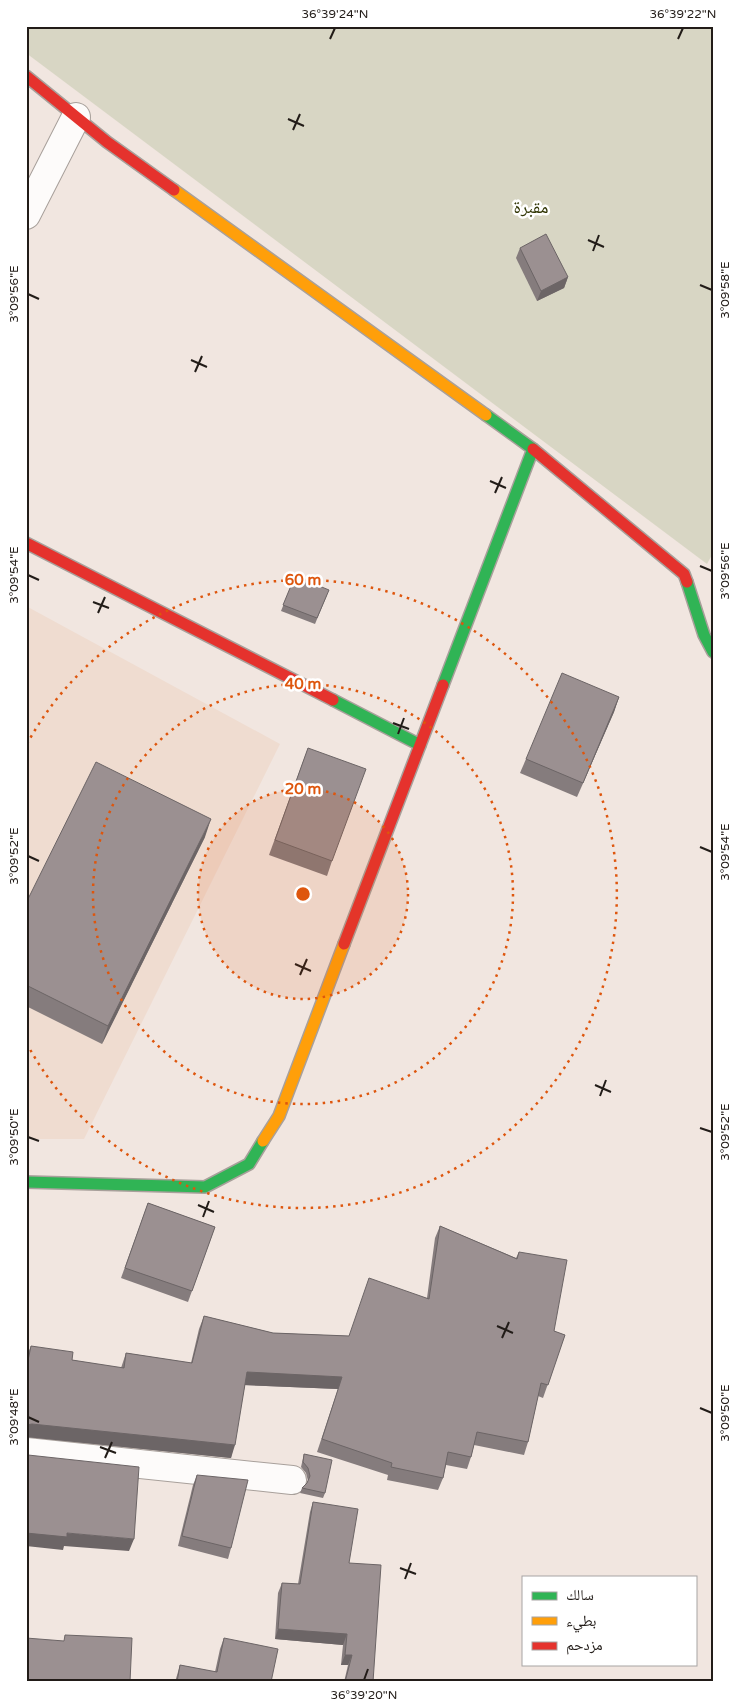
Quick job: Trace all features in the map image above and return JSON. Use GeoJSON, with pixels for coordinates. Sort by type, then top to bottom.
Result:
{"type":"FeatureCollection","features":[{"type":"Feature","properties":{"kind":"street"},"geometry":{"type":"LineString","coordinates":[[26,76],[107,142],[533,449],[684,574],[704,635],[713,652]]}},
{"type":"Feature","properties":{"kind":"street"},"geometry":{"type":"LineString","coordinates":[[26,215],[76,117]]}},
{"type":"Feature","properties":{"kind":"street"},"geometry":{"type":"LineString","coordinates":[[26,1182],[205,1187],[249,1164],[279,1116],[533,449]]}},
{"type":"Feature","properties":{"kind":"street"},"geometry":{"type":"LineString","coordinates":[[26,543],[420,745]]}},
{"type":"Feature","properties":{"kind":"street"},"geometry":{"type":"LineString","coordinates":[[26,1452],[292,1480]]}},
{"type":"Feature","properties":{"kind":"shaded area"},"geometry":{"type":"Polygon","coordinates":[[[26,606],[280,744],[84,1139],[26,1139],[26,606]]]}},
{"type":"Feature","properties":{"kind":"green space","name":"مقبرة"},"geometry":{"type":"Polygon","coordinates":[[[26,26],[713,26],[713,553],[707,564],[26,53],[26,26]]]}},
{"type":"Feature","properties":{"kind":"building"},"geometry":{"type":"Polygon","coordinates":[[[546,234],[568,277],[541,291],[520,248],[546,234]]]}},
{"type":"Feature","properties":{"kind":"building"},"geometry":{"type":"Polygon","coordinates":[[[295,576],[329,590],[317,618],[283,605],[295,576]]]}},
{"type":"Feature","properties":{"kind":"building"},"geometry":{"type":"Polygon","coordinates":[[[562,673],[619,697],[583,783],[526,759],[562,673]]]}},
{"type":"Feature","properties":{"kind":"building"},"geometry":{"type":"Polygon","coordinates":[[[308,748],[366,769],[332,861],[275,840],[308,748]]]}},
{"type":"Feature","properties":{"kind":"building"},"geometry":{"type":"Polygon","coordinates":[[[96,762],[211,819],[108,1026],[26,985],[26,903],[96,762]]]}},
{"type":"Feature","properties":{"kind":"building"},"geometry":{"type":"Polygon","coordinates":[[[148,1203],[215,1227],[192,1291],[125,1268],[148,1203]]]}},
{"type":"Feature","properties":{"kind":"building"},"geometry":{"type":"Polygon","coordinates":[[[440,1226],[517,1259],[519,1252],[567,1260],[554,1331],[565,1335],[548,1385],[541,1383],[528,1442],[477,1432],[471,1457],[448,1452],[443,1478],[391,1467],[392,1463],[322,1439],[342,1377],[247,1372],[235,1445],[32,1424],[26,1425],[26,1370],[31,1346],[73,1352],[72,1360],[124,1368],[126,1353],[192,1363],[204,1316],[273,1333],[349,1336],[369,1278],[429,1299],[440,1226]]]}},
{"type":"Feature","properties":{"kind":"building"},"geometry":{"type":"Polygon","coordinates":[[[26,1454],[139,1467],[134,1539],[67,1533],[67,1537],[26,1533],[26,1454]]]}},
{"type":"Feature","properties":{"kind":"building"},"geometry":{"type":"Polygon","coordinates":[[[304,1454],[332,1460],[325,1493],[302,1488],[310,1476],[308,1468],[303,1462],[304,1454]]]}},
{"type":"Feature","properties":{"kind":"building"},"geometry":{"type":"Polygon","coordinates":[[[197,1475],[248,1480],[231,1548],[182,1536],[197,1475]]]}},
{"type":"Feature","properties":{"kind":"building"},"geometry":{"type":"Polygon","coordinates":[[[313,1502],[358,1509],[349,1563],[381,1565],[373,1682],[345,1682],[352,1655],[345,1655],[347,1634],[278,1629],[282,1583],[300,1584],[313,1502]]]}},
{"type":"Feature","properties":{"kind":"building"},"geometry":{"type":"Polygon","coordinates":[[[65,1635],[132,1638],[130,1682],[26,1682],[26,1638],[64,1641],[65,1635]]]}},
{"type":"Feature","properties":{"kind":"building"},"geometry":{"type":"Polygon","coordinates":[[[224,1638],[278,1649],[271,1682],[177,1682],[180,1665],[217,1672],[224,1638]]]}},
{"type":"Feature","properties":{"kind":"traffic: fast"},"geometry":{"type":"LineString","coordinates":[[443,685],[533,449],[486,415]]}},
{"type":"Feature","properties":{"kind":"traffic: fast"},"geometry":{"type":"LineString","coordinates":[[687,582],[704,635],[713,652]]}},
{"type":"Feature","properties":{"kind":"traffic: fast"},"geometry":{"type":"LineString","coordinates":[[333,700],[420,745]]}},
{"type":"Feature","properties":{"kind":"traffic: fast"},"geometry":{"type":"LineString","coordinates":[[26,1182],[205,1187],[249,1164],[263,1141]]}},
{"type":"Feature","properties":{"kind":"traffic: slow"},"geometry":{"type":"LineString","coordinates":[[174,190],[486,415]]}},
{"type":"Feature","properties":{"kind":"traffic: slow"},"geometry":{"type":"LineString","coordinates":[[263,1141],[279,1116],[344,944]]}},
{"type":"Feature","properties":{"kind":"traffic: jam"},"geometry":{"type":"LineString","coordinates":[[26,76],[107,142],[174,190]]}},
{"type":"Feature","properties":{"kind":"traffic: jam"},"geometry":{"type":"LineString","coordinates":[[533,449],[684,574],[687,582]]}},
{"type":"Feature","properties":{"kind":"traffic: jam"},"geometry":{"type":"LineString","coordinates":[[26,543],[333,700]]}},
{"type":"Feature","properties":{"kind":"traffic: jam"},"geometry":{"type":"LineString","coordinates":[[344,944],[443,685]]}}]}
